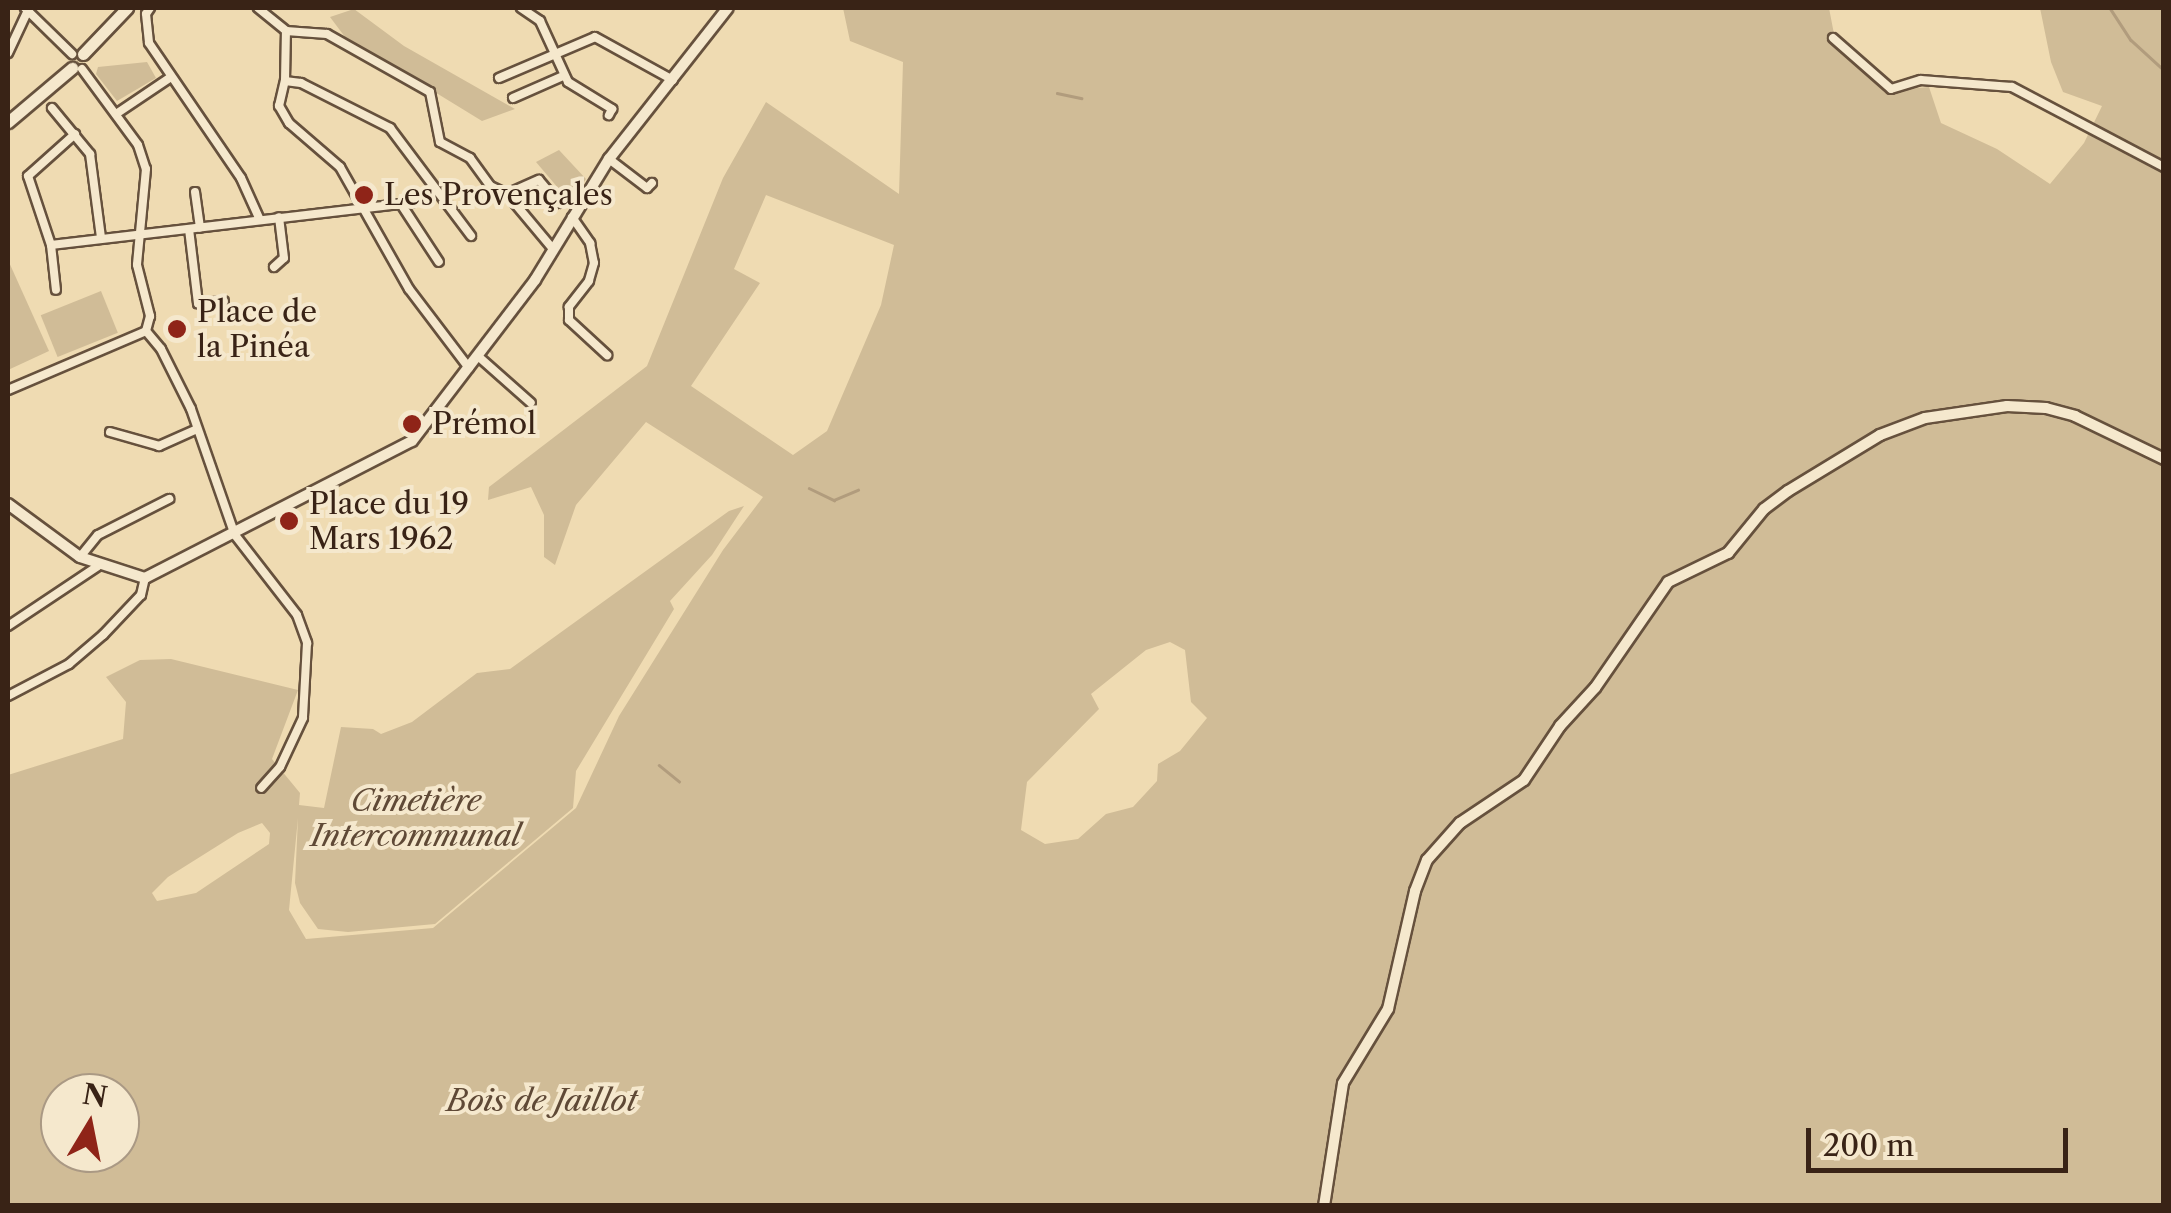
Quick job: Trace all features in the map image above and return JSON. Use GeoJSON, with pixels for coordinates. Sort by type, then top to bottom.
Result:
{"type":"FeatureCollection","features":[{"type":"Feature","properties":{"kind":"main road"},"geometry":{"type":"LineString","coordinates":[[8,122],[86,61],[78,54],[127,8]]}},
{"type":"Feature","properties":{"kind":"street"},"geometry":{"type":"LineString","coordinates":[[8,53],[27,8],[78,54]]}},
{"type":"Feature","properties":{"kind":"street"},"geometry":{"type":"LineString","coordinates":[[150,8],[146,14],[149,44],[241,178],[260,220]]}},
{"type":"Feature","properties":{"kind":"street"},"geometry":{"type":"LineString","coordinates":[[258,8],[286,32],[327,34],[430,92],[440,142],[470,158],[490,186],[507,194],[553,249]]}},
{"type":"Feature","properties":{"kind":"street"},"geometry":{"type":"LineString","coordinates":[[521,8],[540,21],[563,76],[612,109],[610,115]]}},
{"type":"Feature","properties":{"kind":"street"},"geometry":{"type":"LineString","coordinates":[[8,504],[80,558],[145,578],[412,441],[479,356],[609,159],[728,8]]}},
{"type":"Feature","properties":{"kind":"street"},"geometry":{"type":"LineString","coordinates":[[286,32],[285,81],[279,106],[289,124],[340,167],[409,289],[469,368]]}},
{"type":"Feature","properties":{"kind":"street"},"geometry":{"type":"LineString","coordinates":[[1833,38],[1891,89],[1921,80],[2012,87],[2164,168]]}},
{"type":"Feature","properties":{"kind":"street"},"geometry":{"type":"LineString","coordinates":[[498,78],[588,39],[602,39],[673,80]]}},
{"type":"Feature","properties":{"kind":"street"},"geometry":{"type":"LineString","coordinates":[[77,68],[138,144],[146,169],[137,265],[150,316],[146,332]]}},
{"type":"Feature","properties":{"kind":"street"},"geometry":{"type":"LineString","coordinates":[[512,98],[563,76]]}},
{"type":"Feature","properties":{"kind":"street"},"geometry":{"type":"LineString","coordinates":[[116,114],[172,77]]}},
{"type":"Feature","properties":{"kind":"street"},"geometry":{"type":"LineString","coordinates":[[285,81],[301,82],[390,128],[471,236]]}},
{"type":"Feature","properties":{"kind":"street"},"geometry":{"type":"LineString","coordinates":[[52,108],[90,154],[100,237]]}},
{"type":"Feature","properties":{"kind":"street"},"geometry":{"type":"LineString","coordinates":[[56,290],[51,244],[28,176],[75,134]]}},
{"type":"Feature","properties":{"kind":"street"},"geometry":{"type":"LineString","coordinates":[[609,159],[648,188],[652,184]]}},
{"type":"Feature","properties":{"kind":"street"},"geometry":{"type":"LineString","coordinates":[[507,194],[539,180],[558,203]]}},
{"type":"Feature","properties":{"kind":"street"},"geometry":{"type":"LineString","coordinates":[[51,244],[401,204],[436,189]]}},
{"type":"Feature","properties":{"kind":"street"},"geometry":{"type":"LineString","coordinates":[[195,192],[200,228]]}},
{"type":"Feature","properties":{"kind":"street"},"geometry":{"type":"LineString","coordinates":[[401,204],[439,262]]}},
{"type":"Feature","properties":{"kind":"street"},"geometry":{"type":"LineString","coordinates":[[572,217],[590,243],[594,262],[589,282],[569,306],[569,320],[607,355]]}},
{"type":"Feature","properties":{"kind":"street"},"geometry":{"type":"LineString","coordinates":[[274,267],[284,258],[279,218]]}},
{"type":"Feature","properties":{"kind":"street"},"geometry":{"type":"LineString","coordinates":[[188,229],[198,304],[224,301]]}},
{"type":"Feature","properties":{"kind":"street"},"geometry":{"type":"LineString","coordinates":[[8,390],[146,332]]}},
{"type":"Feature","properties":{"kind":"street"},"geometry":{"type":"LineString","coordinates":[[146,332],[161,349],[184,394],[235,535],[297,615],[307,643],[302,718],[281,766],[261,788]]}},
{"type":"Feature","properties":{"kind":"street"},"geometry":{"type":"LineString","coordinates":[[479,356],[531,403]]}},
{"type":"Feature","properties":{"kind":"street"},"geometry":{"type":"LineString","coordinates":[[1324,1206],[1343,1083],[1388,1009],[1414,891],[1427,860],[1460,824],[1524,780],[1556,732],[1596,688],[1662,588],[1679,574],[1732,550],[1764,510],[1788,490],[1874,438],[1925,418],[2007,406],[2046,408],[2075,416],[2164,458]]}},
{"type":"Feature","properties":{"kind":"street"},"geometry":{"type":"LineString","coordinates":[[110,432],[159,446],[195,430]]}},
{"type":"Feature","properties":{"kind":"street"},"geometry":{"type":"LineString","coordinates":[[80,558],[98,535],[169,500]]}},
{"type":"Feature","properties":{"kind":"street"},"geometry":{"type":"LineString","coordinates":[[8,626],[98,566]]}},
{"type":"Feature","properties":{"kind":"street"},"geometry":{"type":"LineString","coordinates":[[8,696],[68,664],[103,635],[140,595],[145,578]]}},
{"type":"Feature","properties":{"kind":"green space"},"geometry":{"type":"Polygon","coordinates":[[[843,8],[1829,8],[1834,34],[1896,90],[1929,87],[1941,123],[1997,149],[2050,184],[2084,143],[2102,106],[2063,92],[2051,62],[2040,8],[2163,8],[2163,1205],[8,1206],[8,775],[123,739],[126,702],[106,677],[140,660],[171,659],[298,690],[272,759],[300,793],[299,805],[324,808],[341,727],[373,729],[381,734],[412,722],[477,673],[510,669],[729,511],[744,506],[712,555],[670,601],[674,609],[576,771],[573,808],[435,924],[348,932],[318,929],[300,903],[295,883],[298,818],[289,910],[306,939],[433,928],[576,808],[619,716],[723,550],[763,497],[646,422],[576,505],[555,565],[544,557],[544,515],[531,487],[488,500],[489,487],[647,366],[723,178],[766,102],[899,194],[903,62],[850,41],[843,8]],[[766,195],[734,269],[760,283],[691,386],[793,455],[827,431],[881,305],[894,245],[766,195]],[[1170,642],[1146,650],[1091,694],[1099,709],[1027,782],[1021,830],[1045,844],[1078,839],[1106,814],[1133,807],[1157,781],[1158,764],[1180,751],[1207,718],[1191,702],[1185,650],[1170,642]],[[262,823],[238,833],[168,877],[152,893],[157,901],[196,893],[269,844],[270,833],[262,823]]]}},
{"type":"Feature","properties":{"kind":"green space"},"geometry":{"type":"Polygon","coordinates":[[[354,9],[404,46],[515,109],[482,121],[345,37],[330,17],[354,9]]]}},
{"type":"Feature","properties":{"kind":"green space"},"geometry":{"type":"Polygon","coordinates":[[[147,62],[156,78],[117,101],[96,74],[98,67],[147,62]]]}},
{"type":"Feature","properties":{"kind":"green space"},"geometry":{"type":"Polygon","coordinates":[[[559,150],[586,179],[570,202],[536,162],[559,150]]]}},
{"type":"Feature","properties":{"kind":"green space"},"geometry":{"type":"Polygon","coordinates":[[[8,260],[49,351],[8,370],[8,260]]]}},
{"type":"Feature","properties":{"kind":"green space"},"geometry":{"type":"Polygon","coordinates":[[[101,291],[118,333],[58,357],[41,315],[101,291]]]}},
{"type":"Feature","properties":{"kind":"waterway"},"geometry":{"type":"LineString","coordinates":[[2110,8],[2131,40],[2164,70]]}},
{"type":"Feature","properties":{"kind":"waterway"},"geometry":{"type":"LineString","coordinates":[[1057,93],[1081,98]]}},
{"type":"Feature","properties":{"kind":"waterway"},"geometry":{"type":"LineString","coordinates":[[809,488],[834,500],[858,490]]}},
{"type":"Feature","properties":{"kind":"waterway"},"geometry":{"type":"LineString","coordinates":[[659,765],[679,781]]}},
{"type":"Feature","properties":{"kind":"place","name":"Les Provençales"},"geometry":{"type":"Point","coordinates":[364,195]}},
{"type":"Feature","properties":{"kind":"place","name":"Place de la Pinéa"},"geometry":{"type":"Point","coordinates":[177,329]}},
{"type":"Feature","properties":{"kind":"place","name":"Prémol"},"geometry":{"type":"Point","coordinates":[412,424]}},
{"type":"Feature","properties":{"kind":"place","name":"Place du 19 Mars 1962"},"geometry":{"type":"Point","coordinates":[289,521]}},
{"type":"Feature","properties":{"kind":"park label","name":"Cimetière Intercommunal"},"geometry":{"type":"Point","coordinates":[416,818]}},
{"type":"Feature","properties":{"kind":"park label","name":"Bois de Jaillot"},"geometry":{"type":"Point","coordinates":[542,1101]}}]}
